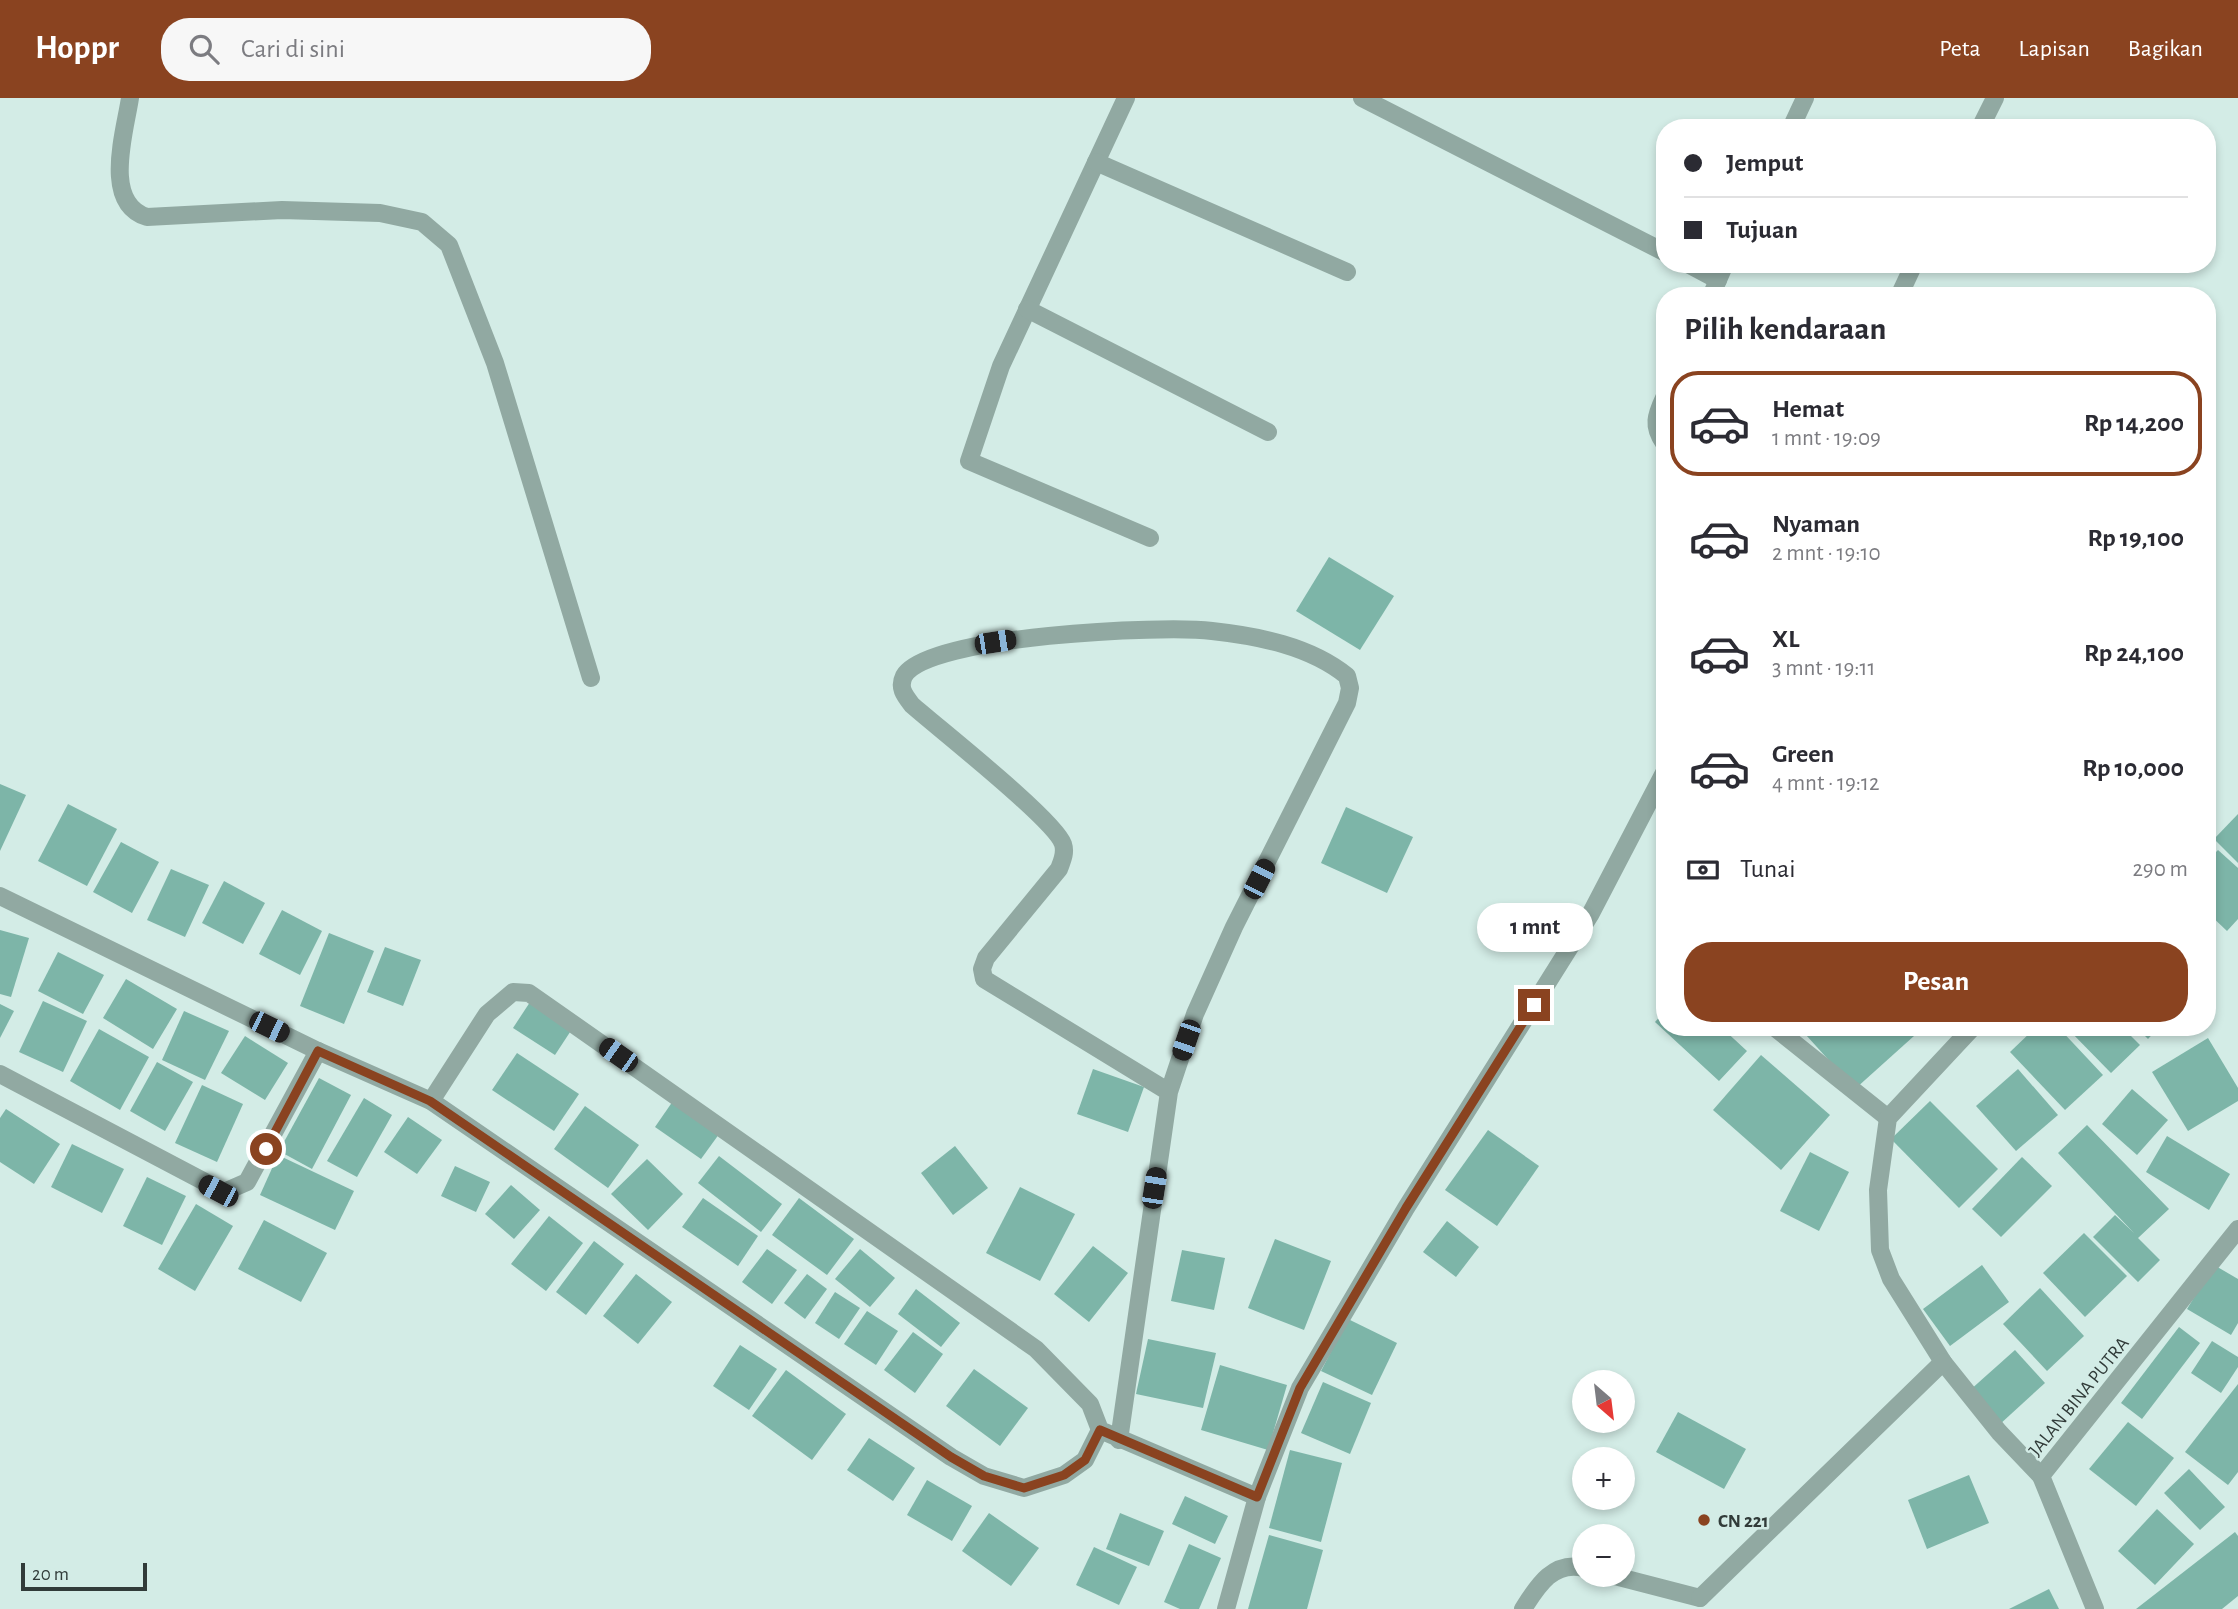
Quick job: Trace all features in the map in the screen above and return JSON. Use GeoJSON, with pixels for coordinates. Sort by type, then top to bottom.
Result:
{"type":"FeatureCollection","features":[{"type":"Feature","properties":{"kind":"street"},"geometry":{"type":"LineString","coordinates":[[130,98],[120,170],[126,202],[136,213],[148,217],[282,210],[380,213],[422,222],[449,245],[495,363],[591,678]]}},
{"type":"Feature","properties":{"kind":"street"},"geometry":{"type":"LineString","coordinates":[[1126,98],[1001,366],[969,461],[1150,538]]}},
{"type":"Feature","properties":{"kind":"street"},"geometry":{"type":"LineString","coordinates":[[1362,98],[1656,248]]}},
{"type":"Feature","properties":{"kind":"street"},"geometry":{"type":"LineString","coordinates":[[1795,119],[1805,98]]}},
{"type":"Feature","properties":{"kind":"street"},"geometry":{"type":"LineString","coordinates":[[1984,119],[1995,98]]}},
{"type":"Feature","properties":{"kind":"street"},"geometry":{"type":"LineString","coordinates":[[1096,162],[1347,272]]}},
{"type":"Feature","properties":{"kind":"street"},"geometry":{"type":"LineString","coordinates":[[1027,309],[1268,432]]}},
{"type":"Feature","properties":{"kind":"street"},"geometry":{"type":"LineString","coordinates":[[1119,1440],[1169,1092],[1195,1014],[1234,927],[1347,703],[1350,688],[1347,676],[1333,665],[1302,651],[1209,630],[1048,634],[995,642],[928,660],[904,677],[902,687],[912,705],[1034,810],[1063,843],[1064,856],[1059,870],[986,958],[982,969],[984,979],[1169,1092]]}},
{"type":"Feature","properties":{"kind":"street"},"geometry":{"type":"LineString","coordinates":[[1226,1609],[1257,1497],[1300,1388],[1406,1208],[1590,915],[1656,788]]}},
{"type":"Feature","properties":{"kind":"street"},"geometry":{"type":"LineString","coordinates":[[0,896],[318,1051],[430,1101],[940,1449],[984,1476],[1024,1488],[1046,1483],[1085,1460],[1100,1430]]}},
{"type":"Feature","properties":{"kind":"street"},"geometry":{"type":"LineString","coordinates":[[430,1101],[487,1014],[513,992],[530,993],[1036,1349],[1090,1404],[1100,1430],[1257,1497]]}},
{"type":"Feature","properties":{"kind":"street"},"geometry":{"type":"LineString","coordinates":[[1785,1036],[1888,1118]]}},
{"type":"Feature","properties":{"kind":"street"},"geometry":{"type":"LineString","coordinates":[[1965,1036],[1888,1118],[1880,1158],[1878,1190],[1880,1250],[1891,1279],[1943,1362],[1999,1432],[2040,1476]]}},
{"type":"Feature","properties":{"kind":"street"},"geometry":{"type":"LineString","coordinates":[[0,1073],[224,1192],[247,1182],[318,1051]]}},
{"type":"Feature","properties":{"kind":"street","name":"JALAN BINA PUTRA"},"geometry":{"type":"LineString","coordinates":[[2095,1609],[2040,1476],[2238,1229]]}},
{"type":"Feature","properties":{"kind":"street"},"geometry":{"type":"LineString","coordinates":[[1635,1583],[1701,1604],[1943,1362]]}},
{"type":"Feature","properties":{"kind":"street"},"geometry":{"type":"LineString","coordinates":[[1523,1609],[1542,1580],[1557,1570],[1572,1566]]}},
{"type":"Feature","properties":{"kind":"building"},"geometry":{"type":"Polygon","coordinates":[[[1329,557],[1394,596],[1360,650],[1296,611],[1329,557]]]}},
{"type":"Feature","properties":{"kind":"building"},"geometry":{"type":"Polygon","coordinates":[[[0,784],[26,795],[0,851],[0,784]]]}},
{"type":"Feature","properties":{"kind":"building"},"geometry":{"type":"Polygon","coordinates":[[[68,804],[117,829],[87,886],[38,861],[68,804]]]}},
{"type":"Feature","properties":{"kind":"building"},"geometry":{"type":"Polygon","coordinates":[[[1346,807],[1413,837],[1387,893],[1321,863],[1346,807]]]}},
{"type":"Feature","properties":{"kind":"building"},"geometry":{"type":"Polygon","coordinates":[[[2238,814],[2238,863],[2216,841],[2216,837],[2238,814]]]}},
{"type":"Feature","properties":{"kind":"building"},"geometry":{"type":"Polygon","coordinates":[[[121,842],[159,862],[132,913],[93,892],[121,842]]]}},
{"type":"Feature","properties":{"kind":"building"},"geometry":{"type":"Polygon","coordinates":[[[2218,850],[2238,868],[2238,919],[2227,931],[2216,921],[2218,850]]]}},
{"type":"Feature","properties":{"kind":"building"},"geometry":{"type":"Polygon","coordinates":[[[171,869],[209,885],[185,937],[147,920],[171,869]]]}},
{"type":"Feature","properties":{"kind":"building"},"geometry":{"type":"Polygon","coordinates":[[[224,881],[265,903],[243,944],[202,923],[224,881]]]}},
{"type":"Feature","properties":{"kind":"building"},"geometry":{"type":"Polygon","coordinates":[[[282,910],[322,931],[300,975],[259,954],[282,910]]]}},
{"type":"Feature","properties":{"kind":"building"},"geometry":{"type":"Polygon","coordinates":[[[0,930],[29,938],[11,997],[0,994],[0,930]]]}},
{"type":"Feature","properties":{"kind":"building"},"geometry":{"type":"Polygon","coordinates":[[[329,933],[374,951],[344,1024],[300,1006],[329,933]]]}},
{"type":"Feature","properties":{"kind":"building"},"geometry":{"type":"Polygon","coordinates":[[[385,947],[421,960],[403,1006],[367,992],[385,947]]]}},
{"type":"Feature","properties":{"kind":"building"},"geometry":{"type":"Polygon","coordinates":[[[58,952],[104,975],[83,1014],[38,991],[58,952]]]}},
{"type":"Feature","properties":{"kind":"building"},"geometry":{"type":"Polygon","coordinates":[[[126,979],[177,1009],[153,1049],[103,1018],[126,979]]]}},
{"type":"Feature","properties":{"kind":"building"},"geometry":{"type":"Polygon","coordinates":[[[532,999],[574,1026],[555,1055],[513,1028],[532,999]]]}},
{"type":"Feature","properties":{"kind":"building"},"geometry":{"type":"Polygon","coordinates":[[[43,1001],[87,1021],[63,1072],[19,1052],[43,1001]]]}},
{"type":"Feature","properties":{"kind":"building"},"geometry":{"type":"Polygon","coordinates":[[[0,1004],[14,1011],[0,1038],[0,1004]]]}},
{"type":"Feature","properties":{"kind":"building"},"geometry":{"type":"Polygon","coordinates":[[[184,1011],[229,1031],[205,1080],[162,1060],[184,1011]]]}},
{"type":"Feature","properties":{"kind":"building"},"geometry":{"type":"Polygon","coordinates":[[[99,1029],[149,1057],[120,1110],[70,1081],[99,1029]]]}},
{"type":"Feature","properties":{"kind":"building"},"geometry":{"type":"Polygon","coordinates":[[[245,1036],[288,1063],[265,1100],[221,1073],[245,1036]]]}},
{"type":"Feature","properties":{"kind":"building"},"geometry":{"type":"Polygon","coordinates":[[[1670,1036],[1731,1036],[1747,1051],[1719,1081],[1670,1036]]]}},
{"type":"Feature","properties":{"kind":"building"},"geometry":{"type":"Polygon","coordinates":[[[1807,1036],[1914,1036],[1855,1089],[1807,1036]]]}},
{"type":"Feature","properties":{"kind":"building"},"geometry":{"type":"Polygon","coordinates":[[[2027,1036],[2066,1036],[2103,1075],[2065,1110],[2010,1052],[2027,1036]]]}},
{"type":"Feature","properties":{"kind":"building"},"geometry":{"type":"Polygon","coordinates":[[[2075,1036],[2131,1036],[2140,1045],[2111,1073],[2075,1036]]]}},
{"type":"Feature","properties":{"kind":"building"},"geometry":{"type":"Polygon","coordinates":[[[2208,1038],[2238,1088],[2238,1101],[2188,1131],[2152,1072],[2208,1038]]]}},
{"type":"Feature","properties":{"kind":"building"},"geometry":{"type":"Polygon","coordinates":[[[517,1053],[579,1094],[554,1131],[492,1090],[517,1053]]]}},
{"type":"Feature","properties":{"kind":"building"},"geometry":{"type":"Polygon","coordinates":[[[1761,1055],[1830,1115],[1781,1170],[1713,1110],[1761,1055]]]}},
{"type":"Feature","properties":{"kind":"building"},"geometry":{"type":"Polygon","coordinates":[[[157,1062],[193,1082],[165,1131],[130,1111],[157,1062]]]}},
{"type":"Feature","properties":{"kind":"building"},"geometry":{"type":"Polygon","coordinates":[[[1093,1069],[1144,1087],[1128,1132],[1077,1114],[1093,1069]]]}},
{"type":"Feature","properties":{"kind":"building"},"geometry":{"type":"Polygon","coordinates":[[[2018,1069],[2058,1115],[2016,1151],[1976,1106],[2018,1069]]]}},
{"type":"Feature","properties":{"kind":"building"},"geometry":{"type":"Polygon","coordinates":[[[319,1078],[351,1095],[312,1169],[279,1151],[319,1078]]]}},
{"type":"Feature","properties":{"kind":"building"},"geometry":{"type":"Polygon","coordinates":[[[202,1085],[243,1104],[217,1162],[175,1143],[202,1085]]]}},
{"type":"Feature","properties":{"kind":"building"},"geometry":{"type":"Polygon","coordinates":[[[2132,1089],[2168,1120],[2137,1155],[2102,1124],[2132,1089]]]}},
{"type":"Feature","properties":{"kind":"building"},"geometry":{"type":"Polygon","coordinates":[[[364,1098],[392,1115],[357,1177],[327,1161],[364,1098]]]}},
{"type":"Feature","properties":{"kind":"building"},"geometry":{"type":"Polygon","coordinates":[[[675,1098],[722,1130],[701,1159],[655,1127],[675,1098]]]}},
{"type":"Feature","properties":{"kind":"building"},"geometry":{"type":"Polygon","coordinates":[[[1930,1101],[1998,1169],[1959,1208],[1891,1139],[1930,1101]]]}},
{"type":"Feature","properties":{"kind":"building"},"geometry":{"type":"Polygon","coordinates":[[[585,1106],[639,1145],[608,1188],[554,1149],[585,1106]]]}},
{"type":"Feature","properties":{"kind":"building"},"geometry":{"type":"Polygon","coordinates":[[[6,1109],[60,1144],[34,1184],[0,1162],[0,1118],[6,1109]]]}},
{"type":"Feature","properties":{"kind":"building"},"geometry":{"type":"Polygon","coordinates":[[[408,1117],[442,1140],[417,1174],[384,1152],[408,1117]]]}},
{"type":"Feature","properties":{"kind":"building"},"geometry":{"type":"Polygon","coordinates":[[[2087,1125],[2169,1209],[2138,1238],[2160,1260],[2138,1282],[2093,1237],[2115,1215],[2134,1233],[2058,1153],[2087,1125]]]}},
{"type":"Feature","properties":{"kind":"building"},"geometry":{"type":"Polygon","coordinates":[[[1488,1130],[1539,1166],[1497,1226],[1445,1190],[1488,1130]]]}},
{"type":"Feature","properties":{"kind":"building"},"geometry":{"type":"Polygon","coordinates":[[[2167,1136],[2230,1174],[2209,1210],[2146,1172],[2167,1136]]]}},
{"type":"Feature","properties":{"kind":"building"},"geometry":{"type":"Polygon","coordinates":[[[72,1144],[124,1169],[102,1213],[51,1187],[72,1144]]]}},
{"type":"Feature","properties":{"kind":"building"},"geometry":{"type":"Polygon","coordinates":[[[955,1146],[988,1188],[953,1215],[921,1173],[955,1146]]]}},
{"type":"Feature","properties":{"kind":"building"},"geometry":{"type":"Polygon","coordinates":[[[1810,1152],[1849,1172],[1819,1231],[1780,1211],[1810,1152]]]}},
{"type":"Feature","properties":{"kind":"building"},"geometry":{"type":"Polygon","coordinates":[[[278,1155],[354,1191],[335,1230],[260,1195],[278,1155]]]}},
{"type":"Feature","properties":{"kind":"building"},"geometry":{"type":"Polygon","coordinates":[[[719,1156],[782,1204],[761,1232],[698,1183],[719,1156]]]}},
{"type":"Feature","properties":{"kind":"building"},"geometry":{"type":"Polygon","coordinates":[[[2022,1157],[2052,1186],[2001,1237],[1972,1209],[2022,1157]]]}},
{"type":"Feature","properties":{"kind":"building"},"geometry":{"type":"Polygon","coordinates":[[[647,1159],[683,1194],[648,1230],[611,1194],[647,1159]]]}},
{"type":"Feature","properties":{"kind":"building"},"geometry":{"type":"Polygon","coordinates":[[[455,1166],[490,1182],[476,1212],[441,1196],[455,1166]]]}},
{"type":"Feature","properties":{"kind":"building"},"geometry":{"type":"Polygon","coordinates":[[[147,1177],[186,1196],[162,1245],[123,1226],[147,1177]]]}},
{"type":"Feature","properties":{"kind":"building"},"geometry":{"type":"Polygon","coordinates":[[[511,1185],[540,1210],[514,1239],[485,1214],[511,1185]]]}},
{"type":"Feature","properties":{"kind":"building"},"geometry":{"type":"Polygon","coordinates":[[[1020,1187],[1075,1214],[1040,1281],[986,1253],[1020,1187]]]}},
{"type":"Feature","properties":{"kind":"building"},"geometry":{"type":"Polygon","coordinates":[[[703,1198],[758,1236],[738,1266],[682,1227],[703,1198]]]}},
{"type":"Feature","properties":{"kind":"building"},"geometry":{"type":"Polygon","coordinates":[[[799,1198],[854,1239],[827,1275],[772,1235],[799,1198]]]}},
{"type":"Feature","properties":{"kind":"building"},"geometry":{"type":"Polygon","coordinates":[[[196,1204],[233,1226],[195,1291],[158,1269],[196,1204]]]}},
{"type":"Feature","properties":{"kind":"building"},"geometry":{"type":"Polygon","coordinates":[[[549,1216],[583,1243],[546,1291],[511,1264],[549,1216]]]}},
{"type":"Feature","properties":{"kind":"building"},"geometry":{"type":"Polygon","coordinates":[[[264,1220],[327,1253],[301,1302],[238,1269],[264,1220]]]}},
{"type":"Feature","properties":{"kind":"building"},"geometry":{"type":"Polygon","coordinates":[[[1447,1221],[1479,1247],[1456,1277],[1423,1252],[1447,1221]]]}},
{"type":"Feature","properties":{"kind":"building"},"geometry":{"type":"Polygon","coordinates":[[[2084,1233],[2127,1276],[2085,1317],[2043,1273],[2084,1233]]]}},
{"type":"Feature","properties":{"kind":"building"},"geometry":{"type":"Polygon","coordinates":[[[1275,1239],[1331,1261],[1304,1330],[1248,1308],[1275,1239]]]}},
{"type":"Feature","properties":{"kind":"building"},"geometry":{"type":"Polygon","coordinates":[[[594,1241],[624,1264],[586,1315],[556,1292],[594,1241]]]}},
{"type":"Feature","properties":{"kind":"building"},"geometry":{"type":"Polygon","coordinates":[[[1093,1246],[1128,1273],[1089,1322],[1054,1294],[1093,1246]]]}},
{"type":"Feature","properties":{"kind":"building"},"geometry":{"type":"Polygon","coordinates":[[[767,1249],[797,1270],[772,1304],[742,1282],[767,1249]]]}},
{"type":"Feature","properties":{"kind":"building"},"geometry":{"type":"Polygon","coordinates":[[[860,1249],[895,1278],[870,1307],[835,1279],[860,1249]]]}},
{"type":"Feature","properties":{"kind":"building"},"geometry":{"type":"Polygon","coordinates":[[[1182,1250],[1225,1258],[1214,1310],[1171,1301],[1182,1250]]]}},
{"type":"Feature","properties":{"kind":"building"},"geometry":{"type":"Polygon","coordinates":[[[1982,1265],[2009,1302],[1950,1346],[1923,1309],[1982,1265]]]}},
{"type":"Feature","properties":{"kind":"building"},"geometry":{"type":"Polygon","coordinates":[[[2214,1265],[2238,1279],[2238,1323],[2231,1335],[2187,1309],[2214,1265]]]}},
{"type":"Feature","properties":{"kind":"building"},"geometry":{"type":"Polygon","coordinates":[[[636,1274],[672,1302],[638,1344],[603,1316],[636,1274]]]}},
{"type":"Feature","properties":{"kind":"building"},"geometry":{"type":"Polygon","coordinates":[[[807,1274],[827,1289],[805,1319],[784,1303],[807,1274]]]}},
{"type":"Feature","properties":{"kind":"building"},"geometry":{"type":"Polygon","coordinates":[[[2040,1288],[2084,1336],[2047,1371],[2003,1324],[2040,1288]]]}},
{"type":"Feature","properties":{"kind":"building"},"geometry":{"type":"Polygon","coordinates":[[[916,1289],[960,1323],[941,1347],[898,1314],[916,1289]]]}},
{"type":"Feature","properties":{"kind":"building"},"geometry":{"type":"Polygon","coordinates":[[[835,1292],[860,1308],[839,1339],[815,1323],[835,1292]]]}},
{"type":"Feature","properties":{"kind":"building"},"geometry":{"type":"Polygon","coordinates":[[[867,1311],[898,1331],[876,1365],[844,1344],[867,1311]]]}},
{"type":"Feature","properties":{"kind":"building"},"geometry":{"type":"Polygon","coordinates":[[[1348,1319],[1397,1343],[1372,1395],[1321,1371],[1348,1319]]]}},
{"type":"Feature","properties":{"kind":"building"},"geometry":{"type":"Polygon","coordinates":[[[2179,1327],[2200,1343],[2142,1419],[2121,1403],[2179,1327]]]}},
{"type":"Feature","properties":{"kind":"building"},"geometry":{"type":"Polygon","coordinates":[[[913,1332],[943,1354],[915,1393],[884,1370],[913,1332]]]}},
{"type":"Feature","properties":{"kind":"building"},"geometry":{"type":"Polygon","coordinates":[[[1148,1339],[1216,1353],[1203,1408],[1136,1394],[1148,1339]]]}},
{"type":"Feature","properties":{"kind":"building"},"geometry":{"type":"Polygon","coordinates":[[[2212,1341],[2238,1357],[2238,1367],[2221,1393],[2191,1373],[2212,1341]]]}},
{"type":"Feature","properties":{"kind":"building"},"geometry":{"type":"Polygon","coordinates":[[[740,1345],[777,1369],[749,1410],[713,1386],[740,1345]]]}},
{"type":"Feature","properties":{"kind":"building"},"geometry":{"type":"Polygon","coordinates":[[[2015,1350],[2045,1383],[1999,1425],[1969,1391],[2015,1350]]]}},
{"type":"Feature","properties":{"kind":"building"},"geometry":{"type":"Polygon","coordinates":[[[1220,1365],[1287,1385],[1268,1450],[1201,1430],[1220,1365]]]}},
{"type":"Feature","properties":{"kind":"building"},"geometry":{"type":"Polygon","coordinates":[[[974,1369],[1028,1408],[1000,1446],[946,1406],[974,1369]]]}},
{"type":"Feature","properties":{"kind":"building"},"geometry":{"type":"Polygon","coordinates":[[[786,1370],[846,1414],[812,1460],[752,1416],[786,1370]]]}},
{"type":"Feature","properties":{"kind":"building"},"geometry":{"type":"Polygon","coordinates":[[[1323,1382],[1371,1403],[1350,1454],[1301,1433],[1323,1382]]]}},
{"type":"Feature","properties":{"kind":"building"},"geometry":{"type":"Polygon","coordinates":[[[2238,1384],[2238,1472],[2228,1485],[2185,1452],[2238,1384]]]}},
{"type":"Feature","properties":{"kind":"building"},"geometry":{"type":"Polygon","coordinates":[[[1678,1412],[1746,1449],[1724,1489],[1656,1452],[1678,1412]]]}},
{"type":"Feature","properties":{"kind":"building"},"geometry":{"type":"Polygon","coordinates":[[[2128,1422],[2174,1458],[2136,1506],[2089,1469],[2128,1422]]]}},
{"type":"Feature","properties":{"kind":"building"},"geometry":{"type":"Polygon","coordinates":[[[869,1438],[915,1468],[893,1501],[847,1470],[869,1438]]]}},
{"type":"Feature","properties":{"kind":"building"},"geometry":{"type":"Polygon","coordinates":[[[1290,1450],[1342,1463],[1321,1542],[1269,1528],[1290,1450]]]}},
{"type":"Feature","properties":{"kind":"building"},"geometry":{"type":"Polygon","coordinates":[[[2189,1469],[2225,1507],[2200,1530],[2164,1493],[2189,1469]]]}},
{"type":"Feature","properties":{"kind":"building"},"geometry":{"type":"Polygon","coordinates":[[[1969,1475],[1989,1523],[1927,1549],[1908,1500],[1969,1475]]]}},
{"type":"Feature","properties":{"kind":"building"},"geometry":{"type":"Polygon","coordinates":[[[927,1480],[972,1506],[952,1541],[907,1515],[927,1480]]]}},
{"type":"Feature","properties":{"kind":"building"},"geometry":{"type":"Polygon","coordinates":[[[1185,1496],[1228,1516],[1215,1544],[1172,1524],[1185,1496]]]}},
{"type":"Feature","properties":{"kind":"building"},"geometry":{"type":"Polygon","coordinates":[[[2157,1509],[2194,1544],[2155,1585],[2118,1551],[2157,1509]]]}},
{"type":"Feature","properties":{"kind":"building"},"geometry":{"type":"Polygon","coordinates":[[[989,1513],[1039,1548],[1011,1586],[962,1551],[989,1513]]]}},
{"type":"Feature","properties":{"kind":"building"},"geometry":{"type":"Polygon","coordinates":[[[1120,1513],[1164,1531],[1149,1566],[1106,1549],[1120,1513]]]}},
{"type":"Feature","properties":{"kind":"building"},"geometry":{"type":"Polygon","coordinates":[[[2235,1532],[2238,1536],[2238,1596],[2222,1609],[2136,1609],[2235,1532]]]}},
{"type":"Feature","properties":{"kind":"building"},"geometry":{"type":"Polygon","coordinates":[[[1269,1535],[1323,1550],[1307,1609],[1248,1609],[1269,1535]]]}},
{"type":"Feature","properties":{"kind":"building"},"geometry":{"type":"Polygon","coordinates":[[[1189,1544],[1221,1558],[1199,1609],[1180,1609],[1164,1602],[1189,1544]]]}},
{"type":"Feature","properties":{"kind":"building"},"geometry":{"type":"Polygon","coordinates":[[[1094,1547],[1137,1567],[1119,1605],[1076,1585],[1094,1547]]]}},
{"type":"Feature","properties":{"kind":"building"},"geometry":{"type":"Polygon","coordinates":[[[2049,1589],[2059,1609],[2009,1609],[2049,1589]]]}},
{"type":"Feature","properties":{"kind":"place","name":"CN 221"},"geometry":{"type":"Point","coordinates":[1704,1520]}},
{"type":"Feature","properties":{"kind":"route"},"geometry":{"type":"LineString","coordinates":[[266,1149],[318,1051],[430,1101],[951,1457],[984,1476],[1024,1488],[1046,1483],[1064,1475],[1085,1460],[1100,1430],[1257,1497],[1300,1388],[1406,1208],[1534,1005]]}}]}
